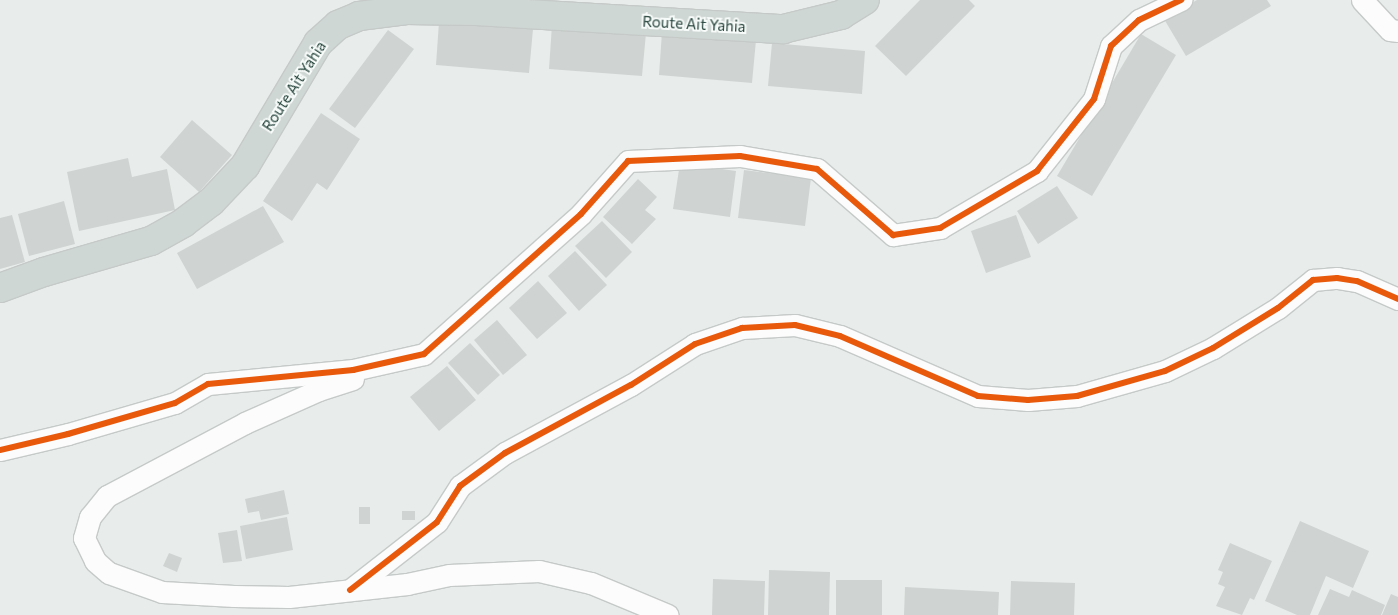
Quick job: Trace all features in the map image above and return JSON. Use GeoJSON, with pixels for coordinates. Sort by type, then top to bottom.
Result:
{"type":"FeatureCollection","features":[{"type":"Feature","properties":{"kind":"main road","name":"Route Ait Yahia"},"geometry":{"type":"LineString","coordinates":[[0,288],[44,272],[150,241],[183,223],[211,202],[245,166],[318,44],[338,25],[358,16],[407,10],[476,11],[783,29],[841,16],[865,0]]}},
{"type":"Feature","properties":{"kind":"street"},"geometry":{"type":"LineString","coordinates":[[0,450],[68,434],[175,403],[208,384],[353,370],[424,354],[581,214],[628,161],[740,156],[817,169],[893,235],[940,228],[1037,170],[1094,100],[1111,46],[1139,20],[1181,0]]}},
{"type":"Feature","properties":{"kind":"street"},"geometry":{"type":"LineString","coordinates":[[1362,0],[1390,30],[1398,31]]}},
{"type":"Feature","properties":{"kind":"street"},"geometry":{"type":"LineString","coordinates":[[350,590],[437,522],[460,486],[504,453],[631,385],[695,344],[742,328],[795,325],[840,336],[978,396],[1028,400],[1077,396],[1165,371],[1213,348],[1278,308],[1313,280],[1337,278],[1356,281],[1398,299]]}},
{"type":"Feature","properties":{"kind":"street"},"geometry":{"type":"LineString","coordinates":[[399,360],[319,390],[107,496],[90,517],[84,538],[95,560],[109,573],[162,592],[289,597],[408,584],[449,575],[539,570],[590,583],[668,615]]}},
{"type":"Feature","properties":{"kind":"building"},"geometry":{"type":"Polygon","coordinates":[[[920,0],[969,0],[975,6],[906,76],[875,46],[920,0]]]}},
{"type":"Feature","properties":{"kind":"building"},"geometry":{"type":"Polygon","coordinates":[[[1197,0],[1267,0],[1271,6],[1186,56],[1164,19],[1197,0]]]}},
{"type":"Feature","properties":{"kind":"building"},"geometry":{"type":"Polygon","coordinates":[[[439,22],[533,29],[529,73],[436,65],[439,22]]]}},
{"type":"Feature","properties":{"kind":"building"},"geometry":{"type":"Polygon","coordinates":[[[552,25],[646,33],[642,76],[549,69],[552,25]]]}},
{"type":"Feature","properties":{"kind":"building"},"geometry":{"type":"Polygon","coordinates":[[[388,30],[414,49],[355,128],[329,109],[388,30]]]}},
{"type":"Feature","properties":{"kind":"building"},"geometry":{"type":"Polygon","coordinates":[[[662,32],[756,40],[752,83],[659,75],[662,32]]]}},
{"type":"Feature","properties":{"kind":"building"},"geometry":{"type":"Polygon","coordinates":[[[1141,34],[1176,55],[1092,196],[1057,176],[1141,34]]]}},
{"type":"Feature","properties":{"kind":"building"},"geometry":{"type":"Polygon","coordinates":[[[772,43],[865,51],[862,94],[768,86],[772,43]]]}},
{"type":"Feature","properties":{"kind":"building"},"geometry":{"type":"Polygon","coordinates":[[[321,113],[360,139],[327,190],[317,183],[292,221],[263,201],[321,113]]]}},
{"type":"Feature","properties":{"kind":"building"},"geometry":{"type":"Polygon","coordinates":[[[192,120],[232,155],[199,192],[160,157],[192,120]]]}},
{"type":"Feature","properties":{"kind":"building"},"geometry":{"type":"Polygon","coordinates":[[[128,158],[132,177],[167,169],[175,210],[79,231],[67,172],[128,158]]]}},
{"type":"Feature","properties":{"kind":"building"},"geometry":{"type":"Polygon","coordinates":[[[680,163],[736,171],[730,217],[673,209],[680,163]]]}},
{"type":"Feature","properties":{"kind":"building"},"geometry":{"type":"Polygon","coordinates":[[[744,170],[811,178],[805,226],[738,218],[744,170]]]}},
{"type":"Feature","properties":{"kind":"building"},"geometry":{"type":"Polygon","coordinates":[[[638,179],[657,197],[645,210],[656,219],[632,244],[603,217],[638,179]]]}},
{"type":"Feature","properties":{"kind":"building"},"geometry":{"type":"Polygon","coordinates":[[[1057,186],[1078,218],[1038,244],[1017,211],[1057,186]]]}},
{"type":"Feature","properties":{"kind":"building"},"geometry":{"type":"Polygon","coordinates":[[[64,201],[75,244],[29,256],[18,214],[64,201]]]}},
{"type":"Feature","properties":{"kind":"building"},"geometry":{"type":"Polygon","coordinates":[[[263,206],[284,242],[197,289],[177,253],[263,206]]]}},
{"type":"Feature","properties":{"kind":"building"},"geometry":{"type":"Polygon","coordinates":[[[12,215],[25,262],[0,269],[0,218],[12,215]]]}},
{"type":"Feature","properties":{"kind":"building"},"geometry":{"type":"Polygon","coordinates":[[[1016,215],[1031,257],[986,273],[971,231],[1016,215]]]}},
{"type":"Feature","properties":{"kind":"building"},"geometry":{"type":"Polygon","coordinates":[[[602,221],[632,252],[606,278],[575,246],[602,221]]]}},
{"type":"Feature","properties":{"kind":"building"},"geometry":{"type":"Polygon","coordinates":[[[575,251],[607,285],[579,311],[548,276],[575,251]]]}},
{"type":"Feature","properties":{"kind":"building"},"geometry":{"type":"Polygon","coordinates":[[[538,281],[567,313],[537,339],[509,308],[538,281]]]}},
{"type":"Feature","properties":{"kind":"building"},"geometry":{"type":"Polygon","coordinates":[[[497,320],[527,355],[503,375],[474,340],[497,320]]]}},
{"type":"Feature","properties":{"kind":"building"},"geometry":{"type":"Polygon","coordinates":[[[470,343],[500,375],[478,395],[448,363],[470,343]]]}},
{"type":"Feature","properties":{"kind":"building"},"geometry":{"type":"Polygon","coordinates":[[[447,366],[476,400],[439,431],[410,397],[447,366]]]}},
{"type":"Feature","properties":{"kind":"building"},"geometry":{"type":"Polygon","coordinates":[[[284,490],[289,514],[261,520],[259,511],[248,513],[245,499],[284,490]]]}},
{"type":"Feature","properties":{"kind":"building"},"geometry":{"type":"Polygon","coordinates":[[[359,507],[370,507],[370,524],[359,524],[359,507]]]}},
{"type":"Feature","properties":{"kind":"building"},"geometry":{"type":"Polygon","coordinates":[[[402,511],[415,511],[415,520],[402,520],[402,511]]]}},
{"type":"Feature","properties":{"kind":"building"},"geometry":{"type":"Polygon","coordinates":[[[287,517],[293,550],[246,559],[240,526],[287,517]]]}},
{"type":"Feature","properties":{"kind":"building"},"geometry":{"type":"Polygon","coordinates":[[[1300,521],[1369,551],[1353,588],[1326,576],[1310,615],[1297,615],[1265,601],[1300,521]]]}},
{"type":"Feature","properties":{"kind":"building"},"geometry":{"type":"Polygon","coordinates":[[[237,530],[242,561],[223,563],[218,533],[237,530]]]}},
{"type":"Feature","properties":{"kind":"building"},"geometry":{"type":"Polygon","coordinates":[[[1230,543],[1272,561],[1254,600],[1250,598],[1242,615],[1216,606],[1225,587],[1218,584],[1223,572],[1218,570],[1230,543]]]}},
{"type":"Feature","properties":{"kind":"building"},"geometry":{"type":"Polygon","coordinates":[[[169,553],[182,558],[177,572],[163,566],[169,553]]]}},
{"type":"Feature","properties":{"kind":"building"},"geometry":{"type":"Polygon","coordinates":[[[769,570],[830,572],[829,615],[768,615],[769,570]]]}},
{"type":"Feature","properties":{"kind":"building"},"geometry":{"type":"Polygon","coordinates":[[[713,579],[765,581],[764,615],[712,615],[713,579]]]}},
{"type":"Feature","properties":{"kind":"building"},"geometry":{"type":"Polygon","coordinates":[[[836,580],[882,580],[882,615],[836,615],[836,580]]]}},
{"type":"Feature","properties":{"kind":"building"},"geometry":{"type":"Polygon","coordinates":[[[1011,581],[1075,583],[1074,615],[1010,615],[1011,581]]]}},
{"type":"Feature","properties":{"kind":"building"},"geometry":{"type":"Polygon","coordinates":[[[905,587],[999,592],[998,615],[904,615],[905,587]]]}},
{"type":"Feature","properties":{"kind":"building"},"geometry":{"type":"Polygon","coordinates":[[[1330,589],[1349,597],[1352,590],[1385,605],[1381,615],[1318,615],[1330,589]]]}},
{"type":"Feature","properties":{"kind":"building"},"geometry":{"type":"Polygon","coordinates":[[[1391,594],[1398,597],[1398,615],[1382,615],[1391,594]]]}},
{"type":"Feature","properties":{"kind":"cycle path"},"geometry":{"type":"LineString","coordinates":[[0,450],[68,434],[175,403],[208,384],[353,370],[424,354],[581,214],[628,161],[740,156],[817,169],[893,235],[940,228],[1037,171],[1094,99],[1111,46],[1139,20],[1181,0]]}},
{"type":"Feature","properties":{"kind":"cycle path"},"geometry":{"type":"LineString","coordinates":[[350,590],[437,522],[460,486],[505,453],[631,385],[695,344],[742,328],[795,325],[840,336],[978,396],[1028,400],[1077,396],[1165,371],[1213,348],[1278,308],[1313,280],[1337,278],[1357,281],[1398,299]]}}]}
